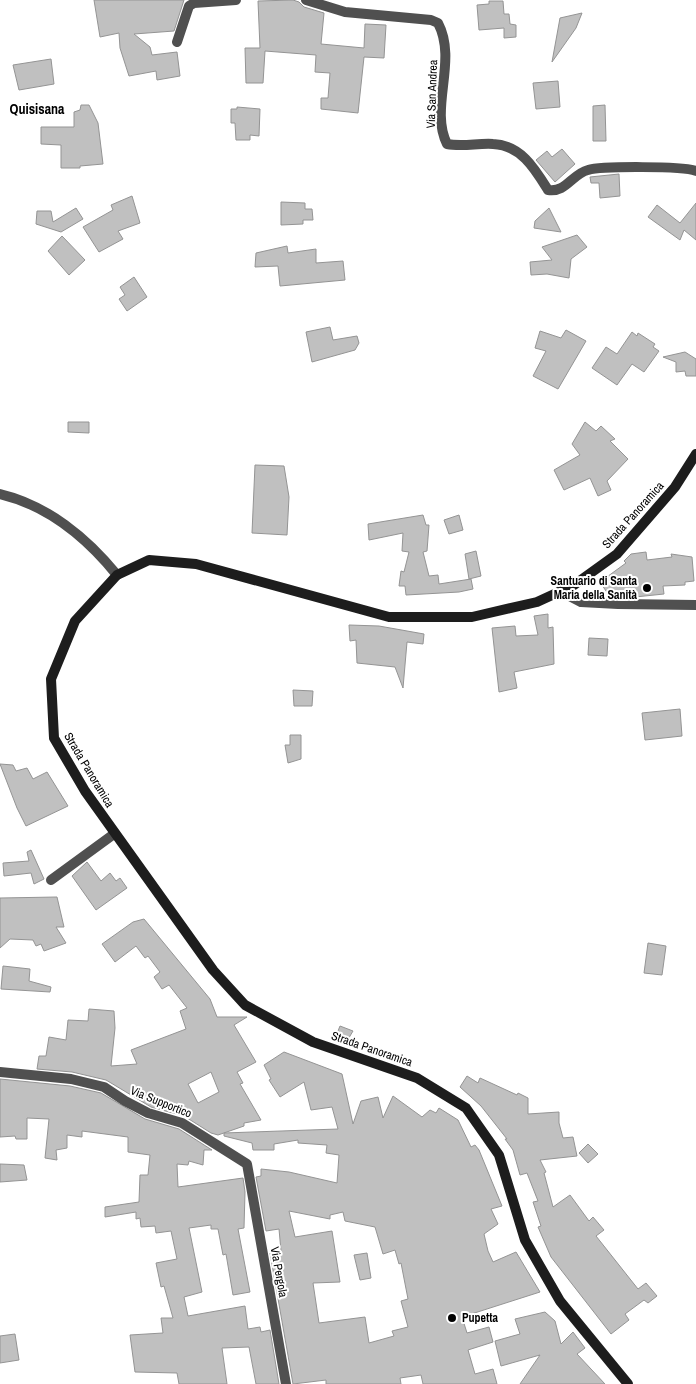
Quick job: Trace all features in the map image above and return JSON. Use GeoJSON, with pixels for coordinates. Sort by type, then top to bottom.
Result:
{"type":"FeatureCollection","features":[{"type":"Feature","properties":{"kind":"main road","name":"Strada Panoramica"},"geometry":{"type":"LineString","coordinates":[[628,1384],[560,1301],[525,1240],[499,1155],[466,1108],[417,1078],[313,1042],[245,1005],[213,970],[114,834],[85,791],[54,738],[51,679],[75,621],[117,575],[149,560],[196,564],[389,616],[472,617],[537,602],[574,585],[617,554],[675,487],[696,454]]}},
{"type":"Feature","properties":{"kind":"street"},"geometry":{"type":"LineString","coordinates":[[177,42],[189,6],[194,3],[236,0]]}},
{"type":"Feature","properties":{"kind":"street","name":"Via San Andrea"},"geometry":{"type":"LineString","coordinates":[[306,0],[346,12],[431,20],[438,23],[446,53],[442,129],[446,144],[455,146],[495,144],[502,146],[529,160],[548,190],[555,191],[562,188],[582,172],[589,169],[626,167],[691,169],[696,171]]}},
{"type":"Feature","properties":{"kind":"street"},"geometry":{"type":"LineString","coordinates":[[0,494],[45,511],[98,552],[117,575]]}},
{"type":"Feature","properties":{"kind":"street"},"geometry":{"type":"LineString","coordinates":[[560,591],[580,602],[696,604]]}},
{"type":"Feature","properties":{"kind":"street"},"geometry":{"type":"LineString","coordinates":[[51,880],[114,834]]}},
{"type":"Feature","properties":{"kind":"street","name":"Via Supportico"},"geometry":{"type":"LineString","coordinates":[[0,1072],[71,1079],[104,1087],[148,1113],[182,1123],[247,1164]]}},
{"type":"Feature","properties":{"kind":"street","name":"Via Pergola"},"geometry":{"type":"LineString","coordinates":[[247,1164],[286,1384]]}},
{"type":"Feature","properties":{"kind":"building"},"geometry":{"type":"Polygon","coordinates":[[[94,0],[184,0],[174,31],[134,34],[150,47],[152,55],[177,52],[180,76],[157,80],[156,71],[129,76],[120,48],[119,33],[100,37],[94,0]]]}},
{"type":"Feature","properties":{"kind":"building"},"geometry":{"type":"Polygon","coordinates":[[[293,0],[299,2],[304,7],[324,13],[321,44],[364,48],[365,24],[386,25],[384,58],[364,57],[358,113],[321,109],[321,98],[328,98],[330,73],[315,72],[316,55],[265,51],[263,83],[246,83],[245,48],[260,48],[258,1],[293,0]]]}},
{"type":"Feature","properties":{"kind":"building"},"geometry":{"type":"Polygon","coordinates":[[[489,1],[503,1],[504,14],[509,14],[510,24],[516,25],[516,37],[504,38],[504,28],[479,30],[477,5],[489,4],[489,1]]]}},
{"type":"Feature","properties":{"kind":"building"},"geometry":{"type":"Polygon","coordinates":[[[582,13],[576,28],[552,62],[560,18],[582,13]]]}},
{"type":"Feature","properties":{"kind":"building"},"geometry":{"type":"Polygon","coordinates":[[[51,59],[54,84],[19,90],[13,65],[51,59]]]}},
{"type":"Feature","properties":{"kind":"building"},"geometry":{"type":"Polygon","coordinates":[[[558,81],[560,107],[536,109],[533,83],[558,81]]]}},
{"type":"Feature","properties":{"kind":"building"},"geometry":{"type":"Polygon","coordinates":[[[81,105],[89,105],[98,123],[103,164],[80,166],[80,168],[61,168],[61,145],[41,144],[41,127],[74,127],[74,112],[80,110],[81,105]]]}},
{"type":"Feature","properties":{"kind":"building"},"geometry":{"type":"Polygon","coordinates":[[[605,105],[606,141],[593,141],[593,106],[605,105]]]}},
{"type":"Feature","properties":{"kind":"building"},"geometry":{"type":"Polygon","coordinates":[[[237,107],[260,109],[259,136],[250,135],[250,140],[236,140],[235,123],[231,123],[231,109],[237,109],[237,107]]]}},
{"type":"Feature","properties":{"kind":"building"},"geometry":{"type":"Polygon","coordinates":[[[562,149],[575,164],[555,182],[536,160],[547,151],[552,157],[562,149]]]}},
{"type":"Feature","properties":{"kind":"building"},"geometry":{"type":"Polygon","coordinates":[[[619,174],[620,196],[600,198],[599,183],[591,183],[590,177],[619,174]]]}},
{"type":"Feature","properties":{"kind":"building"},"geometry":{"type":"Polygon","coordinates":[[[132,196],[140,223],[118,231],[123,239],[99,252],[83,227],[113,210],[111,205],[132,196]]]}},
{"type":"Feature","properties":{"kind":"building"},"geometry":{"type":"Polygon","coordinates":[[[281,202],[305,203],[305,209],[312,209],[313,220],[303,220],[303,224],[281,225],[281,202]]]}},
{"type":"Feature","properties":{"kind":"building"},"geometry":{"type":"Polygon","coordinates":[[[696,203],[696,240],[684,230],[680,240],[648,217],[657,205],[680,223],[696,203]]]}},
{"type":"Feature","properties":{"kind":"building"},"geometry":{"type":"Polygon","coordinates":[[[76,208],[83,219],[61,232],[36,224],[37,211],[51,211],[53,222],[76,208]]]}},
{"type":"Feature","properties":{"kind":"building"},"geometry":{"type":"Polygon","coordinates":[[[549,208],[561,232],[534,228],[535,221],[549,208]]]}},
{"type":"Feature","properties":{"kind":"building"},"geometry":{"type":"Polygon","coordinates":[[[577,235],[587,247],[571,259],[569,278],[547,274],[531,275],[530,262],[552,260],[542,247],[577,235]]]}},
{"type":"Feature","properties":{"kind":"building"},"geometry":{"type":"Polygon","coordinates":[[[62,236],[85,260],[69,275],[48,251],[62,236]]]}},
{"type":"Feature","properties":{"kind":"building"},"geometry":{"type":"Polygon","coordinates":[[[287,246],[288,253],[316,249],[316,263],[343,261],[345,280],[280,286],[278,266],[255,267],[256,253],[287,246]]]}},
{"type":"Feature","properties":{"kind":"building"},"geometry":{"type":"Polygon","coordinates":[[[134,277],[147,297],[127,311],[119,299],[125,295],[120,287],[134,277]]]}},
{"type":"Feature","properties":{"kind":"building"},"geometry":{"type":"Polygon","coordinates":[[[330,327],[333,340],[357,336],[359,343],[355,350],[312,362],[306,332],[330,327]]]}},
{"type":"Feature","properties":{"kind":"building"},"geometry":{"type":"Polygon","coordinates":[[[566,330],[586,341],[558,389],[533,376],[546,351],[535,348],[540,331],[561,338],[566,330]]]}},
{"type":"Feature","properties":{"kind":"building"},"geometry":{"type":"Polygon","coordinates":[[[632,332],[637,336],[638,333],[655,344],[653,347],[659,351],[644,372],[632,364],[617,385],[592,368],[606,347],[617,354],[632,332]]]}},
{"type":"Feature","properties":{"kind":"building"},"geometry":{"type":"Polygon","coordinates":[[[685,352],[696,359],[696,376],[686,376],[685,371],[676,372],[676,362],[663,357],[685,352]]]}},
{"type":"Feature","properties":{"kind":"building"},"geometry":{"type":"Polygon","coordinates":[[[68,422],[89,422],[89,433],[68,432],[68,422]]]}},
{"type":"Feature","properties":{"kind":"building"},"geometry":{"type":"Polygon","coordinates":[[[585,422],[596,431],[601,426],[615,439],[610,441],[628,459],[607,481],[611,490],[598,496],[590,478],[564,490],[554,470],[580,455],[572,444],[585,422]]]}},
{"type":"Feature","properties":{"kind":"building"},"geometry":{"type":"Polygon","coordinates":[[[255,465],[284,466],[289,497],[287,535],[252,533],[255,465]]]}},
{"type":"Feature","properties":{"kind":"building"},"geometry":{"type":"Polygon","coordinates":[[[423,515],[426,525],[429,525],[427,551],[423,552],[429,576],[438,575],[439,584],[471,579],[473,589],[459,592],[406,595],[405,586],[399,586],[401,571],[404,572],[409,552],[402,551],[403,533],[369,540],[368,524],[423,515]]]}},
{"type":"Feature","properties":{"kind":"building"},"geometry":{"type":"Polygon","coordinates":[[[459,515],[463,530],[449,534],[444,520],[459,515]]]}},
{"type":"Feature","properties":{"kind":"building"},"geometry":{"type":"Polygon","coordinates":[[[476,551],[481,576],[469,579],[465,554],[476,551]]]}},
{"type":"Feature","properties":{"kind":"building"},"geometry":{"type":"Polygon","coordinates":[[[646,552],[647,560],[672,557],[671,554],[692,557],[694,581],[685,582],[685,585],[663,586],[664,594],[610,597],[600,582],[626,563],[624,561],[631,554],[646,552]]]}},
{"type":"Feature","properties":{"kind":"building"},"geometry":{"type":"Polygon","coordinates":[[[548,614],[548,628],[553,627],[554,664],[514,672],[517,688],[499,692],[492,628],[515,626],[516,636],[538,635],[534,616],[548,614]]]}},
{"type":"Feature","properties":{"kind":"building"},"geometry":{"type":"Polygon","coordinates":[[[349,625],[379,626],[424,634],[423,644],[407,642],[403,688],[395,667],[357,663],[356,640],[350,641],[349,625]]]}},
{"type":"Feature","properties":{"kind":"building"},"geometry":{"type":"Polygon","coordinates":[[[589,638],[608,639],[607,656],[588,655],[589,638]]]}},
{"type":"Feature","properties":{"kind":"building"},"geometry":{"type":"Polygon","coordinates":[[[293,690],[313,691],[312,706],[294,706],[293,690]]]}},
{"type":"Feature","properties":{"kind":"building"},"geometry":{"type":"Polygon","coordinates":[[[680,709],[682,736],[645,740],[642,713],[680,709]]]}},
{"type":"Feature","properties":{"kind":"building"},"geometry":{"type":"Polygon","coordinates":[[[290,735],[301,735],[301,759],[288,763],[285,745],[290,745],[290,735]]]}},
{"type":"Feature","properties":{"kind":"building"},"geometry":{"type":"Polygon","coordinates":[[[0,764],[13,765],[16,771],[27,768],[33,779],[47,772],[68,806],[26,826],[0,764]]]}},
{"type":"Feature","properties":{"kind":"building"},"geometry":{"type":"Polygon","coordinates":[[[31,850],[44,879],[34,884],[31,873],[4,876],[3,863],[29,861],[27,852],[31,850]]]}},
{"type":"Feature","properties":{"kind":"building"},"geometry":{"type":"Polygon","coordinates":[[[87,862],[101,881],[110,873],[116,881],[120,878],[127,888],[96,910],[72,876],[87,862]]]}},
{"type":"Feature","properties":{"kind":"building"},"geometry":{"type":"Polygon","coordinates":[[[57,897],[64,927],[56,927],[66,943],[44,951],[41,944],[36,946],[33,940],[10,939],[0,948],[0,898],[57,897]]]}},
{"type":"Feature","properties":{"kind":"building"},"geometry":{"type":"Polygon","coordinates":[[[144,919],[210,999],[217,1017],[247,1017],[234,1025],[256,1062],[237,1072],[243,1083],[240,1084],[261,1120],[244,1123],[244,1126],[218,1135],[211,1133],[184,1116],[151,1107],[106,1080],[72,1072],[37,1069],[39,1056],[46,1056],[49,1037],[66,1040],[68,1020],[88,1021],[89,1009],[114,1011],[115,1028],[111,1066],[137,1064],[131,1050],[186,1029],[180,1011],[187,1008],[169,985],[162,989],[154,977],[160,972],[148,956],[145,958],[136,946],[115,962],[102,944],[133,922],[144,919]],[[211,1072],[188,1084],[198,1103],[219,1092],[211,1072]]]}},
{"type":"Feature","properties":{"kind":"building"},"geometry":{"type":"Polygon","coordinates":[[[648,943],[666,946],[662,975],[644,973],[648,943]]]}},
{"type":"Feature","properties":{"kind":"building"},"geometry":{"type":"Polygon","coordinates":[[[3,966],[30,969],[29,981],[51,987],[50,992],[1,989],[3,966]]]}},
{"type":"Feature","properties":{"kind":"building"},"geometry":{"type":"Polygon","coordinates":[[[340,1026],[353,1031],[347,1041],[336,1036],[340,1026]]]}},
{"type":"Feature","properties":{"kind":"building"},"geometry":{"type":"Polygon","coordinates":[[[284,1052],[342,1074],[353,1124],[361,1101],[378,1097],[383,1118],[393,1096],[422,1117],[430,1110],[436,1113],[439,1108],[458,1120],[471,1147],[475,1145],[479,1150],[502,1206],[491,1209],[498,1224],[484,1234],[493,1262],[516,1252],[540,1292],[462,1317],[467,1333],[489,1327],[493,1342],[468,1350],[475,1374],[493,1369],[497,1384],[423,1384],[421,1375],[400,1378],[401,1384],[326,1384],[326,1380],[293,1384],[270,1253],[281,1251],[279,1229],[266,1231],[256,1177],[261,1176],[261,1169],[289,1172],[337,1183],[339,1155],[326,1153],[327,1145],[298,1143],[298,1140],[274,1144],[274,1150],[253,1150],[252,1143],[224,1136],[224,1133],[338,1129],[332,1107],[311,1110],[304,1082],[280,1097],[269,1080],[271,1079],[264,1065],[284,1052]],[[289,1211],[295,1237],[332,1231],[340,1282],[313,1283],[319,1323],[365,1317],[369,1343],[394,1336],[392,1331],[408,1327],[401,1301],[408,1299],[401,1263],[399,1264],[395,1250],[383,1254],[375,1227],[345,1221],[343,1212],[330,1215],[330,1219],[289,1211]]]}},
{"type":"Feature","properties":{"kind":"building"},"geometry":{"type":"Polygon","coordinates":[[[467,1076],[478,1083],[480,1078],[528,1098],[528,1114],[559,1112],[559,1123],[563,1138],[573,1137],[577,1156],[540,1160],[546,1172],[544,1173],[553,1207],[570,1195],[589,1221],[593,1217],[604,1230],[596,1236],[638,1289],[646,1283],[657,1296],[648,1303],[644,1300],[625,1314],[629,1320],[611,1334],[551,1257],[538,1227],[541,1226],[533,1202],[538,1201],[527,1173],[520,1175],[513,1150],[505,1139],[507,1139],[481,1106],[460,1087],[467,1076]]]}},
{"type":"Feature","properties":{"kind":"building"},"geometry":{"type":"Polygon","coordinates":[[[0,1079],[70,1086],[101,1093],[145,1119],[179,1129],[212,1150],[204,1150],[203,1165],[189,1161],[188,1165],[177,1164],[178,1187],[243,1178],[245,1192],[244,1228],[238,1229],[250,1292],[233,1295],[226,1254],[223,1255],[218,1229],[211,1229],[211,1225],[189,1228],[202,1292],[184,1297],[188,1316],[245,1306],[248,1329],[260,1327],[261,1332],[270,1330],[279,1384],[256,1384],[249,1347],[222,1348],[227,1384],[179,1384],[177,1373],[135,1372],[130,1335],[163,1333],[161,1318],[173,1318],[164,1286],[161,1287],[156,1263],[177,1259],[171,1231],[156,1233],[155,1226],[141,1227],[140,1218],[136,1219],[136,1212],[105,1217],[105,1207],[139,1202],[140,1175],[148,1175],[150,1155],[128,1152],[128,1137],[82,1131],[82,1137],[67,1135],[67,1148],[56,1150],[57,1160],[45,1158],[49,1119],[27,1118],[27,1139],[16,1139],[15,1136],[0,1137],[0,1079]]]}},
{"type":"Feature","properties":{"kind":"building"},"geometry":{"type":"Polygon","coordinates":[[[588,1144],[598,1154],[588,1163],[579,1153],[588,1144]]]}},
{"type":"Feature","properties":{"kind":"building"},"geometry":{"type":"Polygon","coordinates":[[[0,1164],[24,1165],[27,1180],[0,1182],[0,1164]]]}},
{"type":"Feature","properties":{"kind":"building"},"geometry":{"type":"Polygon","coordinates":[[[367,1253],[371,1278],[360,1280],[354,1255],[367,1253]]]}},
{"type":"Feature","properties":{"kind":"building"},"geometry":{"type":"Polygon","coordinates":[[[545,1312],[555,1321],[561,1344],[573,1332],[585,1348],[577,1354],[605,1384],[520,1384],[540,1355],[501,1366],[495,1341],[520,1334],[515,1319],[545,1312]]]}},
{"type":"Feature","properties":{"kind":"building"},"geometry":{"type":"Polygon","coordinates":[[[15,1334],[19,1360],[0,1363],[0,1336],[15,1334]]]}},
{"type":"Feature","properties":{"kind":"place","name":"Santuario di Santa Maria della Sanità"},"geometry":{"type":"Point","coordinates":[647,588]}},
{"type":"Feature","properties":{"kind":"place","name":"Pupetta"},"geometry":{"type":"Point","coordinates":[452,1318]}},
{"type":"Feature","properties":{"kind":"district","name":"Quisisana"},"geometry":{"type":"Point","coordinates":[37,109]}}]}
